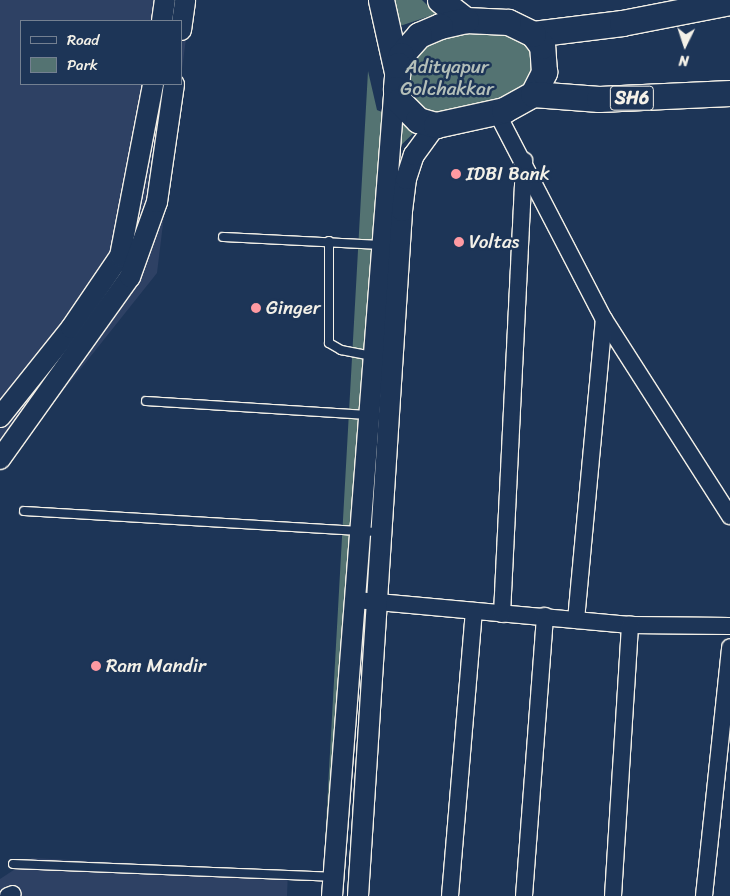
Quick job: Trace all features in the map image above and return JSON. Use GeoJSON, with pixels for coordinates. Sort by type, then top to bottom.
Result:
{"type":"FeatureCollection","features":[{"type":"Feature","properties":{"kind":"main road"},"geometry":{"type":"LineString","coordinates":[[381,0],[399,100],[406,110],[436,126],[521,104],[533,94],[542,78],[544,60],[542,46],[533,34],[508,22],[466,20],[419,36],[401,55],[396,75]]}},
{"type":"Feature","properties":{"kind":"main road"},"geometry":{"type":"LineString","coordinates":[[440,0],[466,20]]}},
{"type":"Feature","properties":{"kind":"main road"},"geometry":{"type":"LineString","coordinates":[[533,34],[622,23],[730,2]]}},
{"type":"Feature","properties":{"kind":"main road","name":"SH6"},"geometry":{"type":"LineString","coordinates":[[533,94],[599,100],[726,97]]}},
{"type":"Feature","properties":{"kind":"street"},"geometry":{"type":"LineString","coordinates":[[162,20],[165,0]]}},
{"type":"Feature","properties":{"kind":"street"},"geometry":{"type":"LineString","coordinates":[[182,24],[186,0]]}},
{"type":"Feature","properties":{"kind":"street"},"geometry":{"type":"LineString","coordinates":[[358,896],[376,600],[371,532],[391,246],[396,75]]}},
{"type":"Feature","properties":{"kind":"street"},"geometry":{"type":"LineString","coordinates":[[0,417],[71,328],[120,256],[153,85]]}},
{"type":"Feature","properties":{"kind":"street"},"geometry":{"type":"LineString","coordinates":[[0,459],[122,293],[157,202],[174,85]]}},
{"type":"Feature","properties":{"kind":"street"},"geometry":{"type":"LineString","coordinates":[[496,112],[524,160],[604,319],[730,514]]}},
{"type":"Feature","properties":{"kind":"street"},"geometry":{"type":"LineString","coordinates":[[379,416],[375,356],[391,246],[406,179],[414,155],[436,126]]}},
{"type":"Feature","properties":{"kind":"street"},"geometry":{"type":"LineString","coordinates":[[502,614],[524,160]]}},
{"type":"Feature","properties":{"kind":"street"},"geometry":{"type":"LineString","coordinates":[[132,201],[157,202]]}},
{"type":"Feature","properties":{"kind":"street"},"geometry":{"type":"LineString","coordinates":[[576,620],[604,319]]}},
{"type":"Feature","properties":{"kind":"street"},"geometry":{"type":"LineString","coordinates":[[333,887],[356,600],[371,532]]}},
{"type":"Feature","properties":{"kind":"street"},"geometry":{"type":"LineString","coordinates":[[356,600],[376,600],[502,614],[630,624],[730,626]]}},
{"type":"Feature","properties":{"kind":"street"},"geometry":{"type":"LineString","coordinates":[[450,896],[474,611]]}},
{"type":"Feature","properties":{"kind":"street"},"geometry":{"type":"LineString","coordinates":[[524,896],[545,616]]}},
{"type":"Feature","properties":{"kind":"street"},"geometry":{"type":"LineString","coordinates":[[613,896],[630,624]]}},
{"type":"Feature","properties":{"kind":"street"},"geometry":{"type":"LineString","coordinates":[[704,896],[730,647]]}},
{"type":"Feature","properties":{"kind":"lane"},"geometry":{"type":"LineString","coordinates":[[223,237],[329,241],[391,246]]}},
{"type":"Feature","properties":{"kind":"lane"},"geometry":{"type":"LineString","coordinates":[[329,241],[330,343],[341,350],[375,356]]}},
{"type":"Feature","properties":{"kind":"lane"},"geometry":{"type":"LineString","coordinates":[[146,401],[379,416]]}},
{"type":"Feature","properties":{"kind":"lane"},"geometry":{"type":"LineString","coordinates":[[24,511],[371,532]]}},
{"type":"Feature","properties":{"kind":"lane"},"geometry":{"type":"LineString","coordinates":[[14,864],[333,887]]}},
{"type":"Feature","properties":{"kind":"shaded area"},"geometry":{"type":"Polygon","coordinates":[[[0,0],[191,0],[182,69],[182,20],[20,20],[20,85],[180,85],[157,273],[0,470],[0,0]]]}},
{"type":"Feature","properties":{"kind":"shaded area"},"geometry":{"type":"Polygon","coordinates":[[[32,858],[288,871],[287,896],[0,896],[0,879],[32,858]]]}},
{"type":"Feature","properties":{"kind":"green space"},"geometry":{"type":"Polygon","coordinates":[[[389,0],[422,0],[436,14],[394,28],[389,0]]]}},
{"type":"Feature","properties":{"kind":"green space","name":"Adityapur Golchakkar"},"geometry":{"type":"Polygon","coordinates":[[[470,32],[522,36],[538,50],[534,85],[455,120],[412,109],[404,62],[437,35],[470,32]]]}},
{"type":"Feature","properties":{"kind":"green space"},"geometry":{"type":"Polygon","coordinates":[[[368,71],[377,110],[404,121],[427,120],[391,155],[337,896],[322,896],[368,71]]]}},
{"type":"Feature","properties":{"kind":"place","name":"IDBI Bank"},"geometry":{"type":"Point","coordinates":[456,174]}},
{"type":"Feature","properties":{"kind":"place","name":"Voltas"},"geometry":{"type":"Point","coordinates":[459,242]}},
{"type":"Feature","properties":{"kind":"place","name":"Ginger"},"geometry":{"type":"Point","coordinates":[256,308]}},
{"type":"Feature","properties":{"kind":"place","name":"Ram Mandir"},"geometry":{"type":"Point","coordinates":[96,666]}}]}
